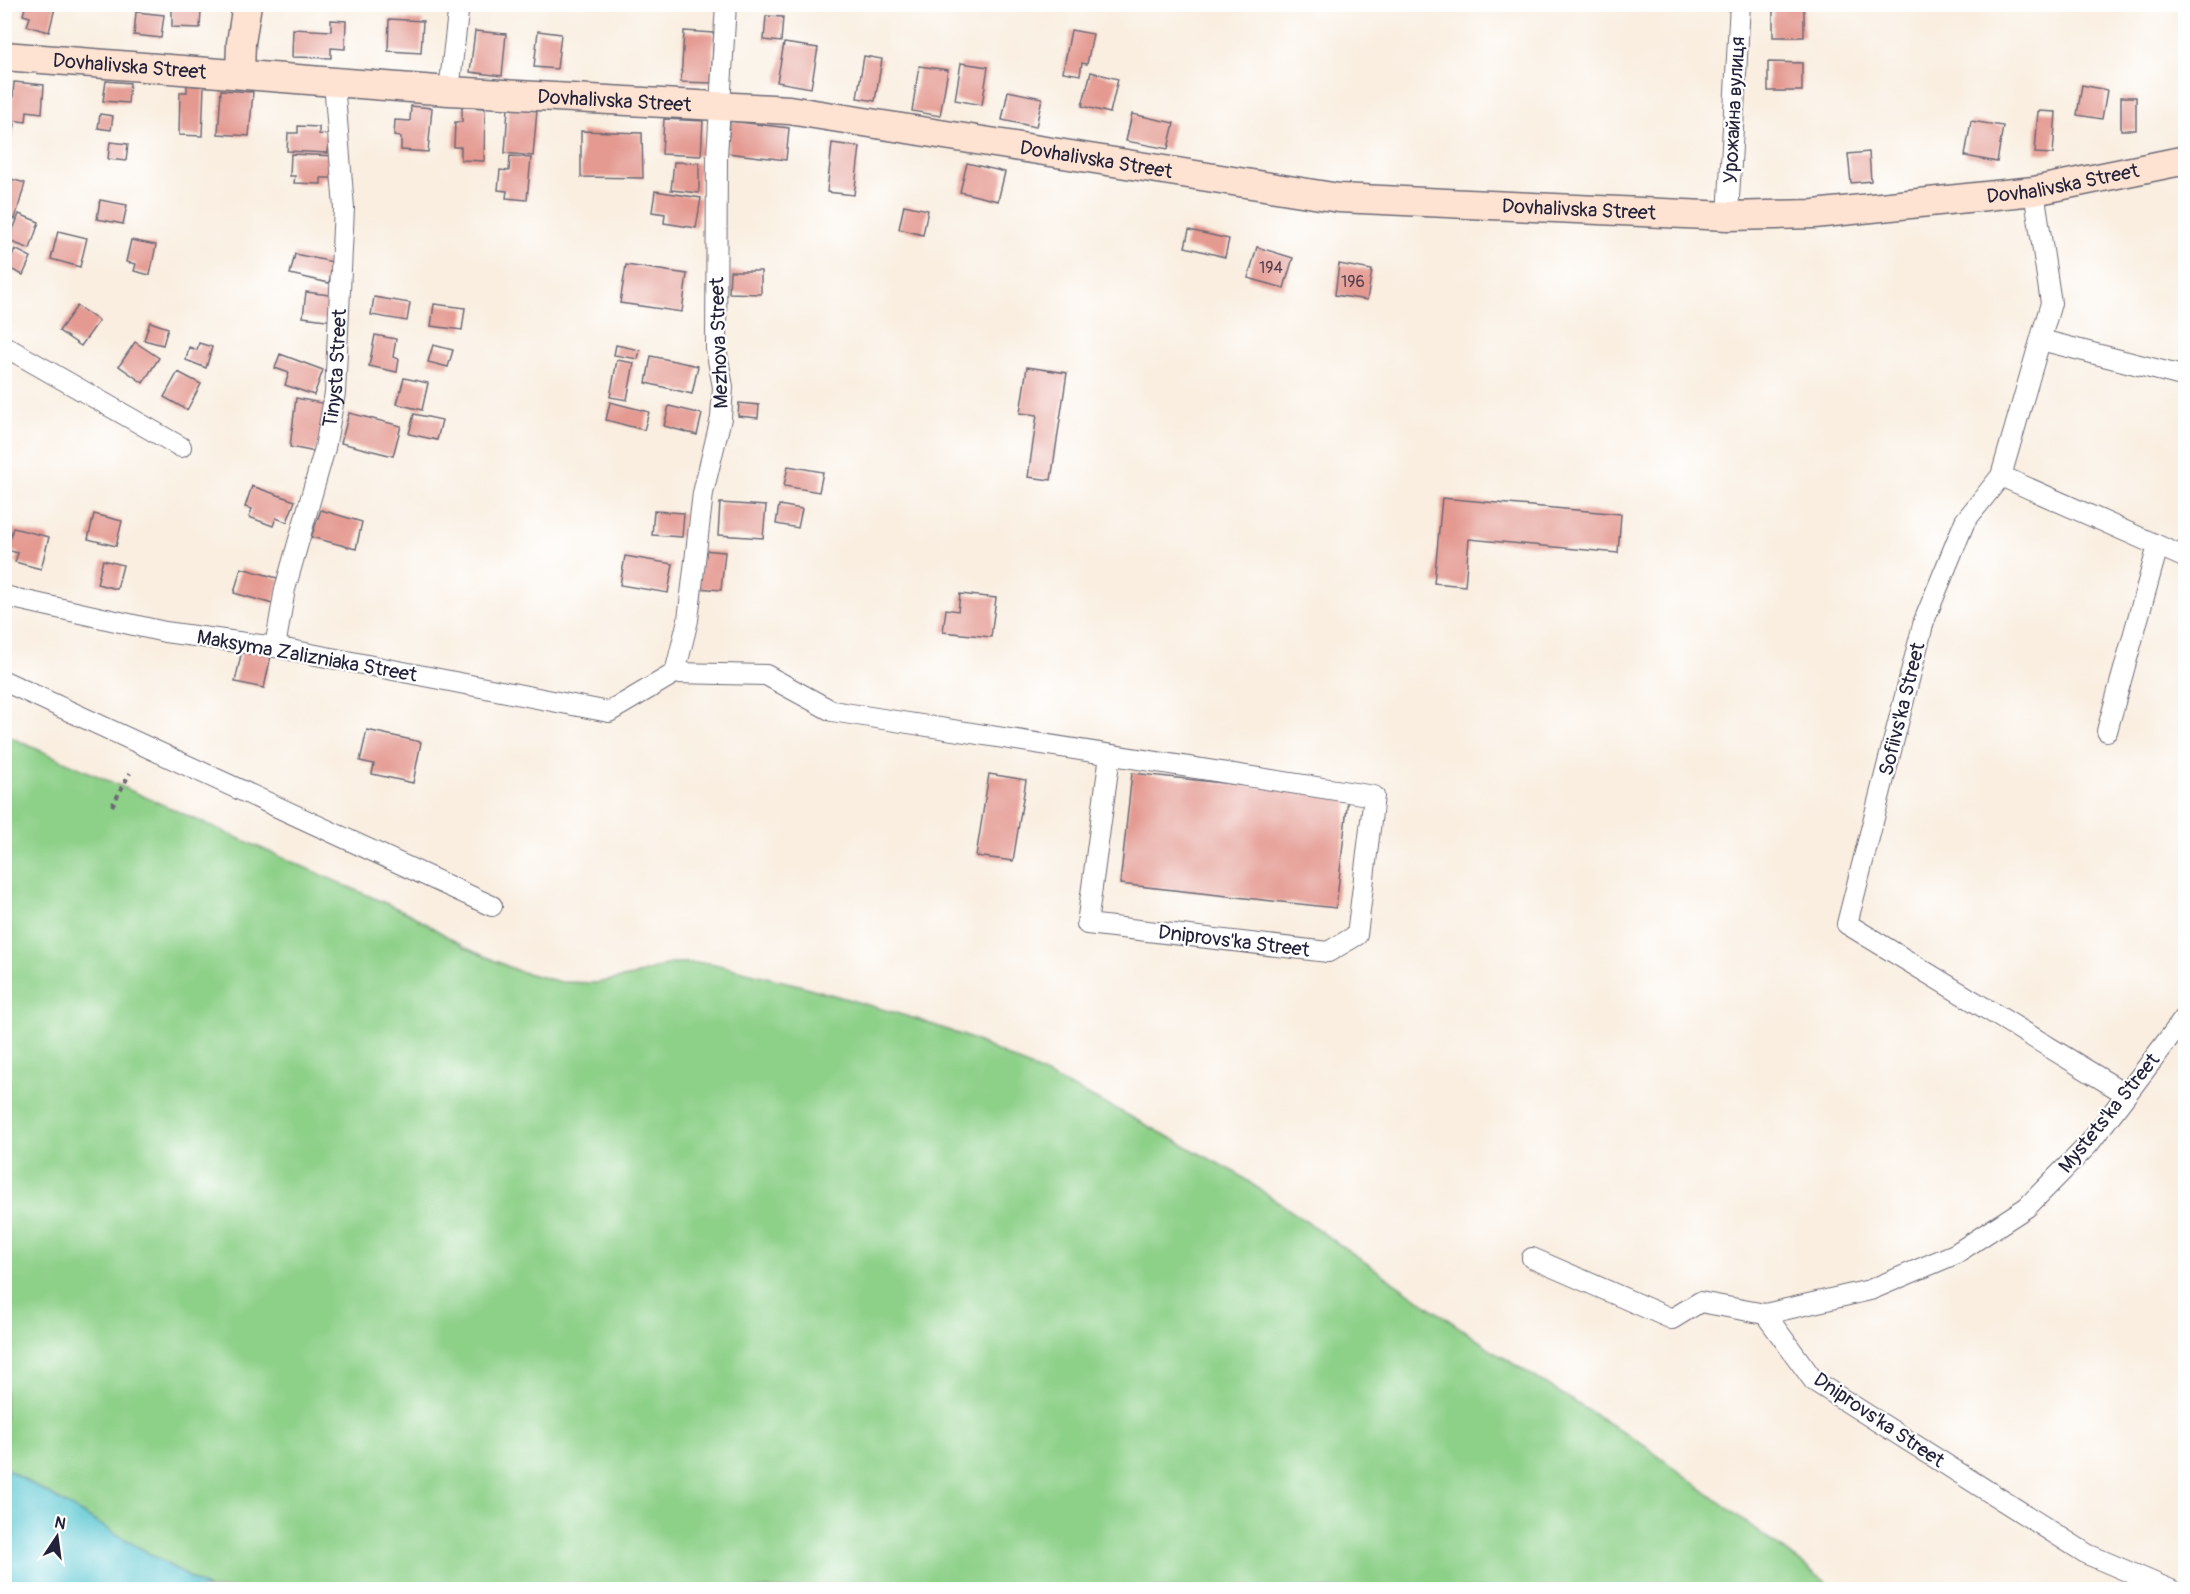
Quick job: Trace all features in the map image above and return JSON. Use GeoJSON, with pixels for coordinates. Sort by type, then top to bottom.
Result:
{"type":"FeatureCollection","features":[{"type":"Feature","properties":{"kind":"street"},"geometry":{"type":"LineString","coordinates":[[240,73],[241,43],[247,4]]}},
{"type":"Feature","properties":{"kind":"street"},"geometry":{"type":"LineString","coordinates":[[449,91],[459,4]]}},
{"type":"Feature","properties":{"kind":"street","name":"Mezhova Street"},"geometry":{"type":"LineString","coordinates":[[675,673],[688,620],[703,493],[722,418],[723,387],[716,349],[718,104],[726,4]]}},
{"type":"Feature","properties":{"kind":"street","name":"Урожайна вулиця"},"geometry":{"type":"LineString","coordinates":[[1728,216],[1740,4]]}},
{"type":"Feature","properties":{"kind":"street","name":"Dovhalivska Street"},"geometry":{"type":"LineString","coordinates":[[4,56],[449,91],[718,104],[789,110],[1339,198],[1728,216],[1814,214],[2034,191],[2186,159]]}},
{"type":"Feature","properties":{"kind":"street","name":"Tinysta Street"},"geometry":{"type":"LineString","coordinates":[[275,647],[285,589],[325,448],[335,393],[344,208],[334,82]]}},
{"type":"Feature","properties":{"kind":"street","name":"Sofiivs'ka Street"},"geometry":{"type":"LineString","coordinates":[[2034,191],[2051,303],[2001,476],[1965,521],[1924,621],[1847,924],[2126,1094]]}},
{"type":"Feature","properties":{"kind":"street"},"geometry":{"type":"LineString","coordinates":[[2041,340],[2186,377]]}},
{"type":"Feature","properties":{"kind":"street"},"geometry":{"type":"LineString","coordinates":[[4,346],[182,447]]}},
{"type":"Feature","properties":{"kind":"street"},"geometry":{"type":"LineString","coordinates":[[2001,476],[2186,558]]}},
{"type":"Feature","properties":{"kind":"street"},"geometry":{"type":"LineString","coordinates":[[2107,731],[2158,546]]}},
{"type":"Feature","properties":{"kind":"street","name":"Maksyma Zalizniaka Street"},"geometry":{"type":"LineString","coordinates":[[4,596],[165,632],[275,647],[609,712],[675,673]]}},
{"type":"Feature","properties":{"kind":"street","name":"Dniprovs'ka Street"},"geometry":{"type":"LineString","coordinates":[[675,673],[766,675],[832,711],[1110,754],[1374,796],[1357,935],[1328,951],[1087,924],[1110,754]]}},
{"type":"Feature","properties":{"kind":"street"},"geometry":{"type":"LineString","coordinates":[[4,681],[492,906]]}},
{"type":"Feature","properties":{"kind":"street","name":"Mystets'ka Street"},"geometry":{"type":"LineString","coordinates":[[1765,1314],[1870,1290],[1955,1254],[2027,1207],[2088,1145],[2186,1016]]}},
{"type":"Feature","properties":{"kind":"street"},"geometry":{"type":"LineString","coordinates":[[1532,1258],[1672,1319],[1700,1302],[1765,1314]]}},
{"type":"Feature","properties":{"kind":"street","name":"Dniprovs'ka Street"},"geometry":{"type":"LineString","coordinates":[[1765,1314],[1814,1381],[2087,1554],[2171,1590]]}},
{"type":"Feature","properties":{"kind":"path"},"geometry":{"type":"LineString","coordinates":[[112,806],[130,773]]}},
{"type":"Feature","properties":{"kind":"green space"},"geometry":{"type":"Polygon","coordinates":[[[5,735],[410,914],[466,948],[518,971],[561,982],[596,983],[633,976],[672,963],[710,963],[799,985],[923,1021],[972,1039],[1122,1112],[1236,1173],[1501,1356],[1645,1446],[1835,1589],[209,1589],[5,1468],[5,735]]]}},
{"type":"Feature","properties":{"kind":"water"},"geometry":{"type":"Polygon","coordinates":[[[5,1468],[209,1589],[5,1589],[5,1468]]]}},
{"type":"Feature","properties":{"kind":"building"},"geometry":{"type":"Polygon","coordinates":[[[26,4],[56,4],[49,32],[27,26],[30,17],[23,15],[26,4]]]}},
{"type":"Feature","properties":{"kind":"building"},"geometry":{"type":"Polygon","coordinates":[[[1773,4],[1804,4],[1804,37],[1773,37],[1773,4]]]}},
{"type":"Feature","properties":{"kind":"building"},"geometry":{"type":"Polygon","coordinates":[[[172,9],[201,10],[200,28],[172,27],[172,9]]]}},
{"type":"Feature","properties":{"kind":"building"},"geometry":{"type":"Polygon","coordinates":[[[136,12],[164,15],[161,38],[134,35],[136,12]]]}},
{"type":"Feature","properties":{"kind":"building"},"geometry":{"type":"Polygon","coordinates":[[[766,16],[783,17],[781,42],[764,40],[766,16]]]}},
{"type":"Feature","properties":{"kind":"building"},"geometry":{"type":"Polygon","coordinates":[[[389,19],[423,21],[421,53],[388,51],[389,19]]]}},
{"type":"Feature","properties":{"kind":"building"},"geometry":{"type":"Polygon","coordinates":[[[331,20],[346,21],[345,49],[331,48],[331,58],[292,57],[293,29],[331,31],[331,20]]]}},
{"type":"Feature","properties":{"kind":"building"},"geometry":{"type":"Polygon","coordinates":[[[1071,30],[1093,34],[1087,64],[1082,63],[1080,75],[1063,72],[1071,30]]]}},
{"type":"Feature","properties":{"kind":"building"},"geometry":{"type":"Polygon","coordinates":[[[475,31],[506,34],[502,76],[470,72],[475,31]]]}},
{"type":"Feature","properties":{"kind":"building"},"geometry":{"type":"Polygon","coordinates":[[[538,31],[561,34],[557,69],[534,67],[538,31]]]}},
{"type":"Feature","properties":{"kind":"building"},"geometry":{"type":"Polygon","coordinates":[[[684,31],[714,33],[711,83],[681,82],[684,31]]]}},
{"type":"Feature","properties":{"kind":"building"},"geometry":{"type":"Polygon","coordinates":[[[784,43],[818,48],[811,88],[777,82],[784,43]]]}},
{"type":"Feature","properties":{"kind":"building"},"geometry":{"type":"Polygon","coordinates":[[[864,56],[882,59],[875,101],[857,98],[864,56]]]}},
{"type":"Feature","properties":{"kind":"building"},"geometry":{"type":"Polygon","coordinates":[[[1768,62],[1802,63],[1802,91],[1768,91],[1768,62]]]}},
{"type":"Feature","properties":{"kind":"building"},"geometry":{"type":"Polygon","coordinates":[[[961,63],[988,67],[982,105],[955,100],[961,63]]]}},
{"type":"Feature","properties":{"kind":"building"},"geometry":{"type":"Polygon","coordinates":[[[919,66],[948,70],[940,116],[912,111],[919,66]]]}},
{"type":"Feature","properties":{"kind":"building"},"geometry":{"type":"Polygon","coordinates":[[[1091,72],[1118,79],[1110,113],[1082,106],[1091,72]]]}},
{"type":"Feature","properties":{"kind":"building"},"geometry":{"type":"Polygon","coordinates":[[[106,81],[130,83],[128,103],[103,101],[106,81]]]}},
{"type":"Feature","properties":{"kind":"building"},"geometry":{"type":"Polygon","coordinates":[[[14,82],[44,85],[42,113],[27,111],[26,122],[11,120],[14,82]]]}},
{"type":"Feature","properties":{"kind":"building"},"geometry":{"type":"Polygon","coordinates":[[[187,85],[204,86],[202,136],[179,135],[180,92],[187,92],[187,85]]]}},
{"type":"Feature","properties":{"kind":"building"},"geometry":{"type":"Polygon","coordinates":[[[2082,85],[2107,90],[2102,119],[2077,115],[2082,85]]]}},
{"type":"Feature","properties":{"kind":"building"},"geometry":{"type":"Polygon","coordinates":[[[221,90],[253,92],[249,136],[218,134],[221,90]]]}},
{"type":"Feature","properties":{"kind":"building"},"geometry":{"type":"Polygon","coordinates":[[[1008,91],[1042,98],[1036,127],[1002,120],[1008,91]]]}},
{"type":"Feature","properties":{"kind":"building"},"geometry":{"type":"Polygon","coordinates":[[[2121,97],[2136,97],[2136,130],[2121,130],[2121,97]]]}},
{"type":"Feature","properties":{"kind":"building"},"geometry":{"type":"Polygon","coordinates":[[[411,106],[432,108],[428,152],[401,150],[401,137],[394,136],[395,120],[410,121],[411,106]]]}},
{"type":"Feature","properties":{"kind":"building"},"geometry":{"type":"Polygon","coordinates":[[[462,107],[485,108],[484,161],[461,160],[461,147],[454,147],[455,122],[462,122],[462,107]]]}},
{"type":"Feature","properties":{"kind":"building"},"geometry":{"type":"Polygon","coordinates":[[[508,108],[537,110],[533,156],[505,153],[508,108]]]}},
{"type":"Feature","properties":{"kind":"building"},"geometry":{"type":"Polygon","coordinates":[[[2038,111],[2056,112],[2053,154],[2035,153],[2038,111]]]}},
{"type":"Feature","properties":{"kind":"building"},"geometry":{"type":"Polygon","coordinates":[[[100,114],[113,116],[111,130],[98,128],[100,114]]]}},
{"type":"Feature","properties":{"kind":"building"},"geometry":{"type":"Polygon","coordinates":[[[1132,114],[1174,123],[1168,149],[1126,141],[1132,114]]]}},
{"type":"Feature","properties":{"kind":"building"},"geometry":{"type":"Polygon","coordinates":[[[664,119],[703,121],[701,156],[662,154],[664,119]]]}},
{"type":"Feature","properties":{"kind":"building"},"geometry":{"type":"Polygon","coordinates":[[[4,121],[15,124],[11,141],[4,140],[4,121]]]}},
{"type":"Feature","properties":{"kind":"building"},"geometry":{"type":"Polygon","coordinates":[[[730,121],[789,128],[786,160],[727,153],[730,121]]]}},
{"type":"Feature","properties":{"kind":"building"},"geometry":{"type":"Polygon","coordinates":[[[1971,121],[2003,126],[1997,162],[1965,156],[1971,121]]]}},
{"type":"Feature","properties":{"kind":"building"},"geometry":{"type":"Polygon","coordinates":[[[298,126],[319,127],[319,134],[329,135],[328,153],[287,151],[288,133],[298,133],[298,126]]]}},
{"type":"Feature","properties":{"kind":"building"},"geometry":{"type":"Polygon","coordinates":[[[581,131],[642,133],[643,178],[581,177],[581,131]]]}},
{"type":"Feature","properties":{"kind":"building"},"geometry":{"type":"Polygon","coordinates":[[[110,142],[128,144],[126,161],[108,159],[110,142]]]}},
{"type":"Feature","properties":{"kind":"building"},"geometry":{"type":"Polygon","coordinates":[[[832,143],[860,147],[854,195],[827,192],[832,143]]]}},
{"type":"Feature","properties":{"kind":"building"},"geometry":{"type":"Polygon","coordinates":[[[1869,152],[1871,181],[1851,183],[1848,154],[1869,152]]]}},
{"type":"Feature","properties":{"kind":"building"},"geometry":{"type":"Polygon","coordinates":[[[291,154],[335,156],[334,178],[321,178],[321,184],[294,183],[295,176],[290,176],[291,154]]]}},
{"type":"Feature","properties":{"kind":"building"},"geometry":{"type":"Polygon","coordinates":[[[510,156],[531,158],[527,200],[506,198],[507,191],[498,190],[500,170],[509,171],[510,156]]]}},
{"type":"Feature","properties":{"kind":"building"},"geometry":{"type":"Polygon","coordinates":[[[674,162],[699,163],[699,193],[671,190],[674,162]]]}},
{"type":"Feature","properties":{"kind":"building"},"geometry":{"type":"Polygon","coordinates":[[[967,163],[1005,172],[998,201],[960,192],[967,163]]]}},
{"type":"Feature","properties":{"kind":"building"},"geometry":{"type":"Polygon","coordinates":[[[4,177],[25,183],[15,219],[4,216],[4,177]]]}},
{"type":"Feature","properties":{"kind":"building"},"geometry":{"type":"Polygon","coordinates":[[[655,191],[701,198],[696,228],[664,223],[665,214],[652,212],[655,191]]]}},
{"type":"Feature","properties":{"kind":"building"},"geometry":{"type":"Polygon","coordinates":[[[100,200],[127,205],[123,224],[97,219],[100,200]]]}},
{"type":"Feature","properties":{"kind":"building"},"geometry":{"type":"Polygon","coordinates":[[[904,205],[928,210],[923,235],[899,229],[904,205]]]}},
{"type":"Feature","properties":{"kind":"building"},"geometry":{"type":"Polygon","coordinates":[[[19,214],[39,222],[30,249],[9,241],[19,214]]]}},
{"type":"Feature","properties":{"kind":"building"},"geometry":{"type":"Polygon","coordinates":[[[1189,230],[1229,239],[1225,257],[1185,247],[1189,230]]]}},
{"type":"Feature","properties":{"kind":"building"},"geometry":{"type":"Polygon","coordinates":[[[58,231],[87,238],[80,267],[51,259],[58,231]]]}},
{"type":"Feature","properties":{"kind":"building"},"geometry":{"type":"Polygon","coordinates":[[[131,240],[156,245],[150,275],[134,271],[136,264],[126,262],[131,240]]]}},
{"type":"Feature","properties":{"kind":"building"},"geometry":{"type":"Polygon","coordinates":[[[1257,247],[1293,258],[1284,288],[1248,278],[1257,247]]]}},
{"type":"Feature","properties":{"kind":"building"},"geometry":{"type":"Polygon","coordinates":[[[15,249],[31,257],[23,275],[6,267],[15,249]]]}},
{"type":"Feature","properties":{"kind":"building"},"geometry":{"type":"Polygon","coordinates":[[[295,254],[333,262],[329,283],[290,274],[295,254]]]}},
{"type":"Feature","properties":{"kind":"building"},"geometry":{"type":"Polygon","coordinates":[[[1339,264],[1372,270],[1367,300],[1335,295],[1339,264]]]}},
{"type":"Feature","properties":{"kind":"building"},"geometry":{"type":"Polygon","coordinates":[[[626,265],[687,274],[682,312],[620,303],[626,265]]]}},
{"type":"Feature","properties":{"kind":"building"},"geometry":{"type":"Polygon","coordinates":[[[730,271],[761,271],[761,294],[729,293],[730,271]]]}},
{"type":"Feature","properties":{"kind":"building"},"geometry":{"type":"Polygon","coordinates":[[[306,292],[337,296],[334,321],[303,317],[306,292]]]}},
{"type":"Feature","properties":{"kind":"building"},"geometry":{"type":"Polygon","coordinates":[[[374,297],[410,303],[407,321],[371,315],[374,297]]]}},
{"type":"Feature","properties":{"kind":"building"},"geometry":{"type":"Polygon","coordinates":[[[434,304],[465,308],[462,330],[431,326],[434,304]]]}},
{"type":"Feature","properties":{"kind":"building"},"geometry":{"type":"Polygon","coordinates":[[[77,306],[99,321],[81,346],[59,331],[77,306]]]}},
{"type":"Feature","properties":{"kind":"building"},"geometry":{"type":"Polygon","coordinates":[[[150,322],[168,328],[163,345],[144,340],[150,322]]]}},
{"type":"Feature","properties":{"kind":"building"},"geometry":{"type":"Polygon","coordinates":[[[375,335],[396,339],[393,357],[399,359],[397,372],[369,366],[375,335]]]}},
{"type":"Feature","properties":{"kind":"building"},"geometry":{"type":"Polygon","coordinates":[[[135,342],[159,358],[143,383],[119,366],[135,342]]]}},
{"type":"Feature","properties":{"kind":"building"},"geometry":{"type":"Polygon","coordinates":[[[199,343],[212,347],[206,368],[186,360],[189,347],[197,350],[199,343]]]}},
{"type":"Feature","properties":{"kind":"building"},"geometry":{"type":"Polygon","coordinates":[[[433,345],[453,350],[448,367],[428,362],[433,345]]]}},
{"type":"Feature","properties":{"kind":"building"},"geometry":{"type":"Polygon","coordinates":[[[616,345],[640,350],[638,359],[614,355],[616,345]]]}},
{"type":"Feature","properties":{"kind":"building"},"geometry":{"type":"Polygon","coordinates":[[[280,354],[323,370],[314,395],[285,385],[289,373],[275,368],[280,354]]]}},
{"type":"Feature","properties":{"kind":"building"},"geometry":{"type":"Polygon","coordinates":[[[651,356],[698,366],[692,394],[646,383],[651,356]]]}},
{"type":"Feature","properties":{"kind":"building"},"geometry":{"type":"Polygon","coordinates":[[[617,360],[634,363],[627,400],[610,397],[617,360]]]}},
{"type":"Feature","properties":{"kind":"building"},"geometry":{"type":"Polygon","coordinates":[[[1027,367],[1067,373],[1051,480],[1028,477],[1037,415],[1020,413],[1027,367]]]}},
{"type":"Feature","properties":{"kind":"building"},"geometry":{"type":"Polygon","coordinates":[[[178,372],[201,384],[187,410],[164,397],[178,372]]]}},
{"type":"Feature","properties":{"kind":"building"},"geometry":{"type":"Polygon","coordinates":[[[404,378],[428,383],[422,410],[397,404],[404,378]]]}},
{"type":"Feature","properties":{"kind":"building"},"geometry":{"type":"Polygon","coordinates":[[[296,398],[326,404],[316,452],[290,447],[296,398]]]}},
{"type":"Feature","properties":{"kind":"building"},"geometry":{"type":"Polygon","coordinates":[[[610,402],[649,412],[644,430],[606,420],[610,402]]]}},
{"type":"Feature","properties":{"kind":"building"},"geometry":{"type":"Polygon","coordinates":[[[739,403],[759,405],[758,418],[738,416],[739,403]]]}},
{"type":"Feature","properties":{"kind":"building"},"geometry":{"type":"Polygon","coordinates":[[[669,406],[702,414],[697,435],[664,426],[669,406]]]}},
{"type":"Feature","properties":{"kind":"building"},"geometry":{"type":"Polygon","coordinates":[[[349,413],[401,426],[393,456],[341,443],[349,413]]]}},
{"type":"Feature","properties":{"kind":"building"},"geometry":{"type":"Polygon","coordinates":[[[414,414],[442,420],[437,440],[409,434],[414,414]]]}},
{"type":"Feature","properties":{"kind":"building"},"geometry":{"type":"Polygon","coordinates":[[[788,466],[823,472],[819,492],[784,486],[788,466]]]}},
{"type":"Feature","properties":{"kind":"building"},"geometry":{"type":"Polygon","coordinates":[[[252,486],[295,501],[287,522],[276,518],[273,526],[249,517],[252,509],[245,507],[252,486]]]}},
{"type":"Feature","properties":{"kind":"building"},"geometry":{"type":"Polygon","coordinates":[[[1442,498],[1621,514],[1618,553],[1469,539],[1465,586],[1434,583],[1442,498]]]}},
{"type":"Feature","properties":{"kind":"building"},"geometry":{"type":"Polygon","coordinates":[[[720,503],[766,506],[763,538],[718,535],[720,503]]]}},
{"type":"Feature","properties":{"kind":"building"},"geometry":{"type":"Polygon","coordinates":[[[779,505],[802,509],[798,528],[776,524],[779,505]]]}},
{"type":"Feature","properties":{"kind":"building"},"geometry":{"type":"Polygon","coordinates":[[[321,510],[362,522],[356,549],[311,537],[321,510]]]}},
{"type":"Feature","properties":{"kind":"building"},"geometry":{"type":"Polygon","coordinates":[[[654,511],[684,513],[682,537],[652,535],[654,511]]]}},
{"type":"Feature","properties":{"kind":"building"},"geometry":{"type":"Polygon","coordinates":[[[94,514],[122,521],[116,546],[88,539],[94,514]]]}},
{"type":"Feature","properties":{"kind":"building"},"geometry":{"type":"Polygon","coordinates":[[[13,528],[49,537],[41,569],[15,562],[18,553],[7,550],[13,528]]]}},
{"type":"Feature","properties":{"kind":"building"},"geometry":{"type":"Polygon","coordinates":[[[702,550],[725,552],[721,590],[698,588],[702,550]]]}},
{"type":"Feature","properties":{"kind":"building"},"geometry":{"type":"Polygon","coordinates":[[[625,556],[673,564],[668,593],[620,585],[625,556]]]}},
{"type":"Feature","properties":{"kind":"building"},"geometry":{"type":"Polygon","coordinates":[[[103,560],[123,565],[117,589],[97,584],[103,560]]]}},
{"type":"Feature","properties":{"kind":"building"},"geometry":{"type":"Polygon","coordinates":[[[241,568],[281,579],[273,604],[234,593],[241,568]]]}},
{"type":"Feature","properties":{"kind":"building"},"geometry":{"type":"Polygon","coordinates":[[[960,594],[996,598],[991,637],[943,632],[946,609],[958,611],[960,594]]]}},
{"type":"Feature","properties":{"kind":"building"},"geometry":{"type":"Polygon","coordinates":[[[242,650],[272,651],[264,688],[235,682],[242,650]]]}},
{"type":"Feature","properties":{"kind":"building"},"geometry":{"type":"Polygon","coordinates":[[[367,730],[421,742],[413,783],[372,774],[374,764],[360,761],[367,730]]]}},
{"type":"Feature","properties":{"kind":"building"},"geometry":{"type":"Polygon","coordinates":[[[1132,773],[1348,797],[1336,908],[1120,884],[1132,773]]]}},
{"type":"Feature","properties":{"kind":"building"},"geometry":{"type":"Polygon","coordinates":[[[989,774],[1026,780],[1013,861],[976,856],[989,774]]]}}]}
